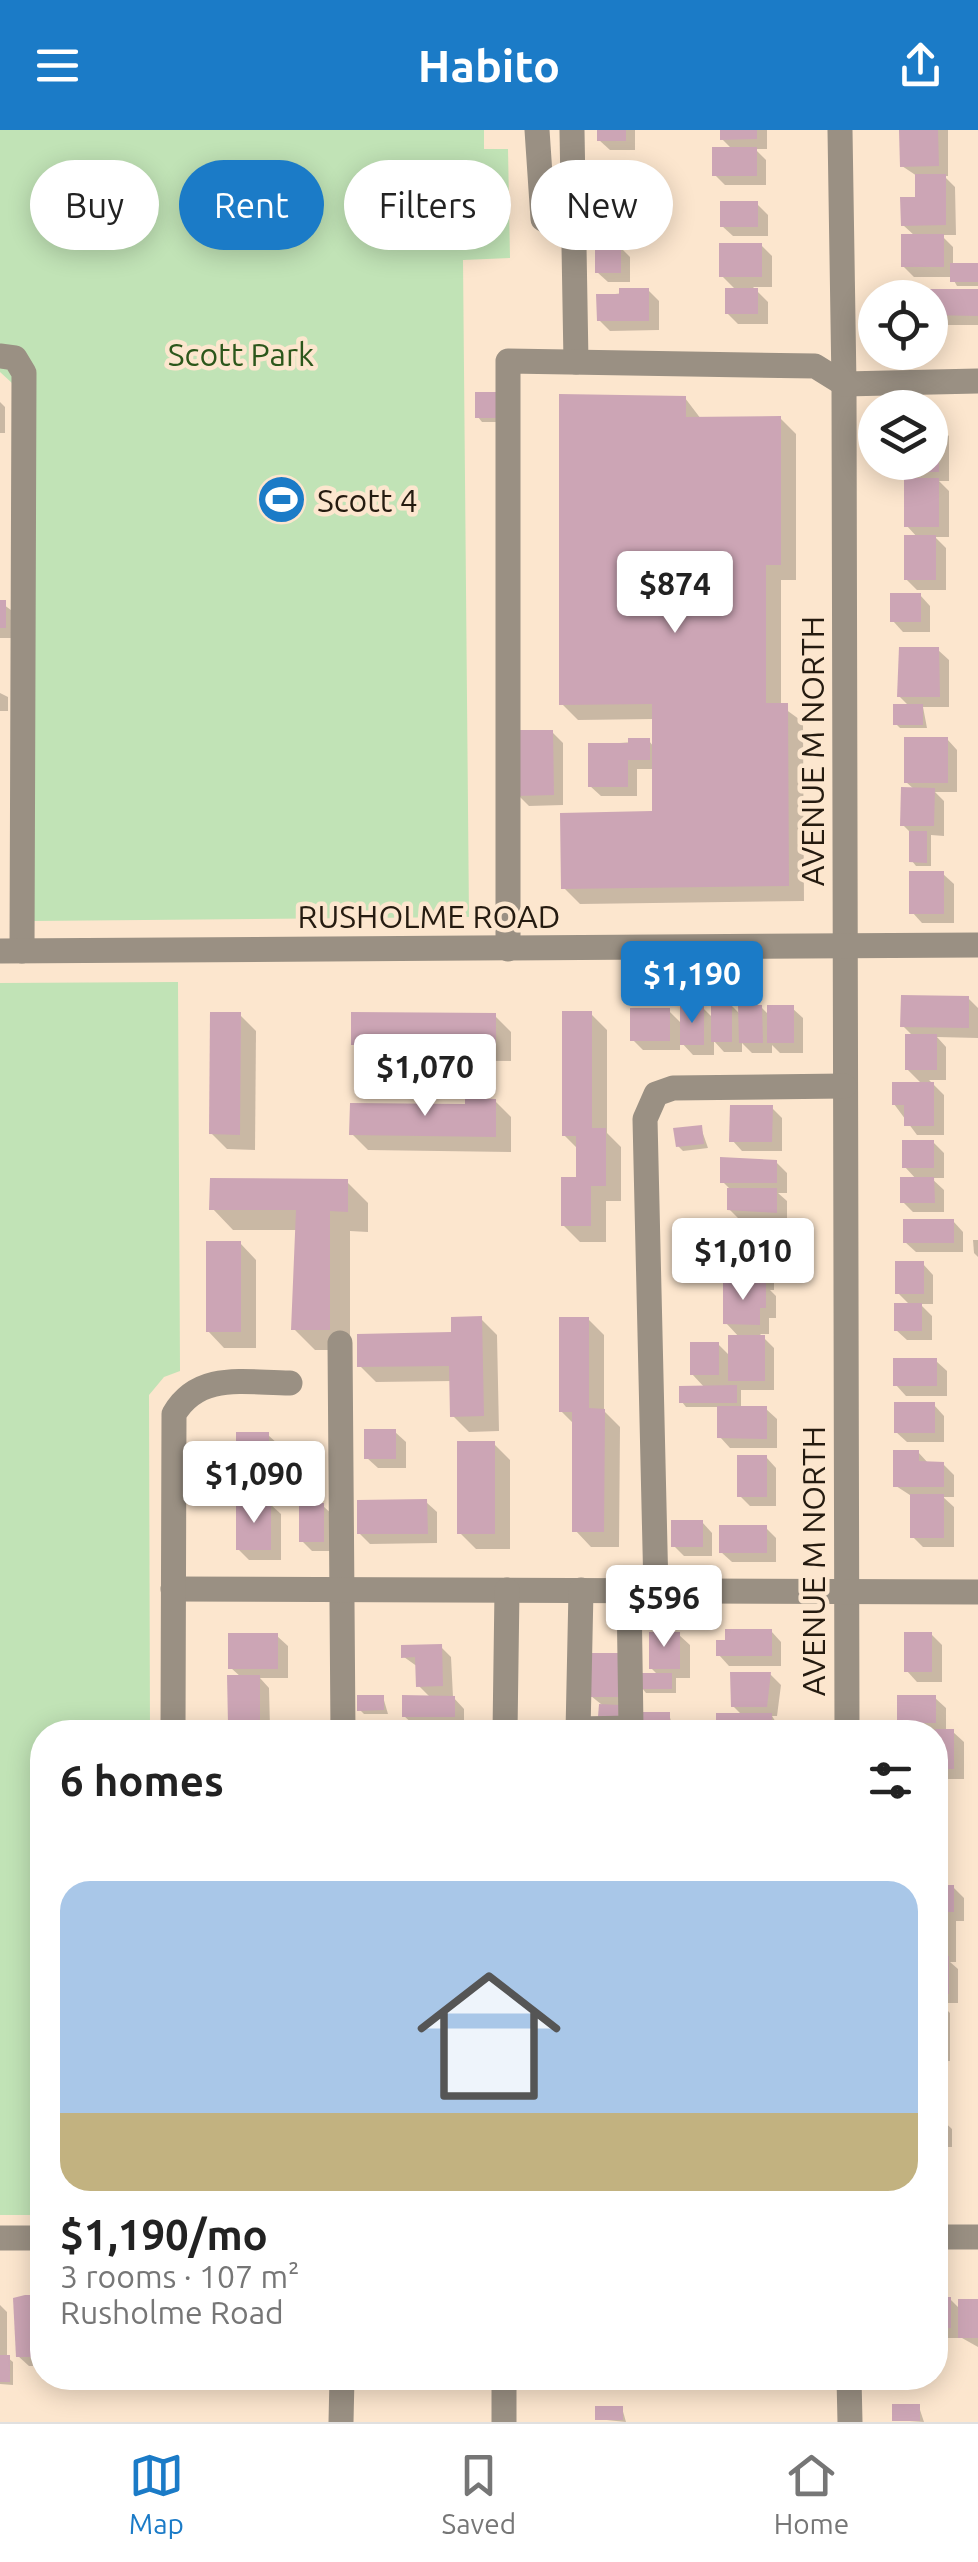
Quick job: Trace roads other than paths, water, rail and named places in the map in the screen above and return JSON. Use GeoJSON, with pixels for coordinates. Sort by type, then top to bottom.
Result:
{"type":"FeatureCollection","features":[{"type":"Feature","properties":{"kind":"street"},"geometry":{"type":"LineString","coordinates":[[537,130],[539,160]]}},
{"type":"Feature","properties":{"kind":"street"},"geometry":{"type":"LineString","coordinates":[[572,130],[572,160]]}},
{"type":"Feature","properties":{"kind":"street","name":"AVENUE M NORTH"},"geometry":{"type":"LineString","coordinates":[[840,130],[844,384],[846,1720]]}},
{"type":"Feature","properties":{"kind":"street"},"geometry":{"type":"LineString","coordinates":[[572,250],[576,362]]}},
{"type":"Feature","properties":{"kind":"street"},"geometry":{"type":"LineString","coordinates":[[0,356],[15,358],[24,374],[11,951]]}},
{"type":"Feature","properties":{"kind":"street"},"geometry":{"type":"LineString","coordinates":[[508,948],[508,362],[815,366],[844,384],[978,382]]}},
{"type":"Feature","properties":{"kind":"street","name":"RUSHOLME ROAD"},"geometry":{"type":"LineString","coordinates":[[11,951],[978,945]]}},
{"type":"Feature","properties":{"kind":"street"},"geometry":{"type":"LineString","coordinates":[[632,1720],[642,1591],[645,1119],[656,1094],[673,1088],[844,1086]]}},
{"type":"Feature","properties":{"kind":"street"},"geometry":{"type":"LineString","coordinates":[[340,1343],[343,1720]]}},
{"type":"Feature","properties":{"kind":"street"},"geometry":{"type":"LineString","coordinates":[[173,1720],[174,1414],[184,1396],[205,1383],[290,1383]]}},
{"type":"Feature","properties":{"kind":"street"},"geometry":{"type":"LineString","coordinates":[[173,1589],[978,1592]]}},
{"type":"Feature","properties":{"kind":"street"},"geometry":{"type":"LineString","coordinates":[[505,1720],[506,1590]]}},
{"type":"Feature","properties":{"kind":"street"},"geometry":{"type":"LineString","coordinates":[[578,1720],[582,1590]]}},
{"type":"Feature","properties":{"kind":"street"},"geometry":{"type":"LineString","coordinates":[[948,2237],[978,2237]]}},
{"type":"Feature","properties":{"kind":"street"},"geometry":{"type":"LineString","coordinates":[[0,2238],[30,2238]]}},
{"type":"Feature","properties":{"kind":"street"},"geometry":{"type":"LineString","coordinates":[[341,2422],[342,2390]]}},
{"type":"Feature","properties":{"kind":"street"},"geometry":{"type":"LineString","coordinates":[[504,2390],[504,2422]]}},
{"type":"Feature","properties":{"kind":"street"},"geometry":{"type":"LineString","coordinates":[[849,2390],[850,2422]]}},
{"type":"Feature","properties":{"kind":"place","name":"Scott 4"},"geometry":{"type":"Point","coordinates":[282,500]}},
{"type":"Feature","properties":{"kind":"park label","name":"Scott Park"},"geometry":{"type":"Point","coordinates":[241,354]}}]}
